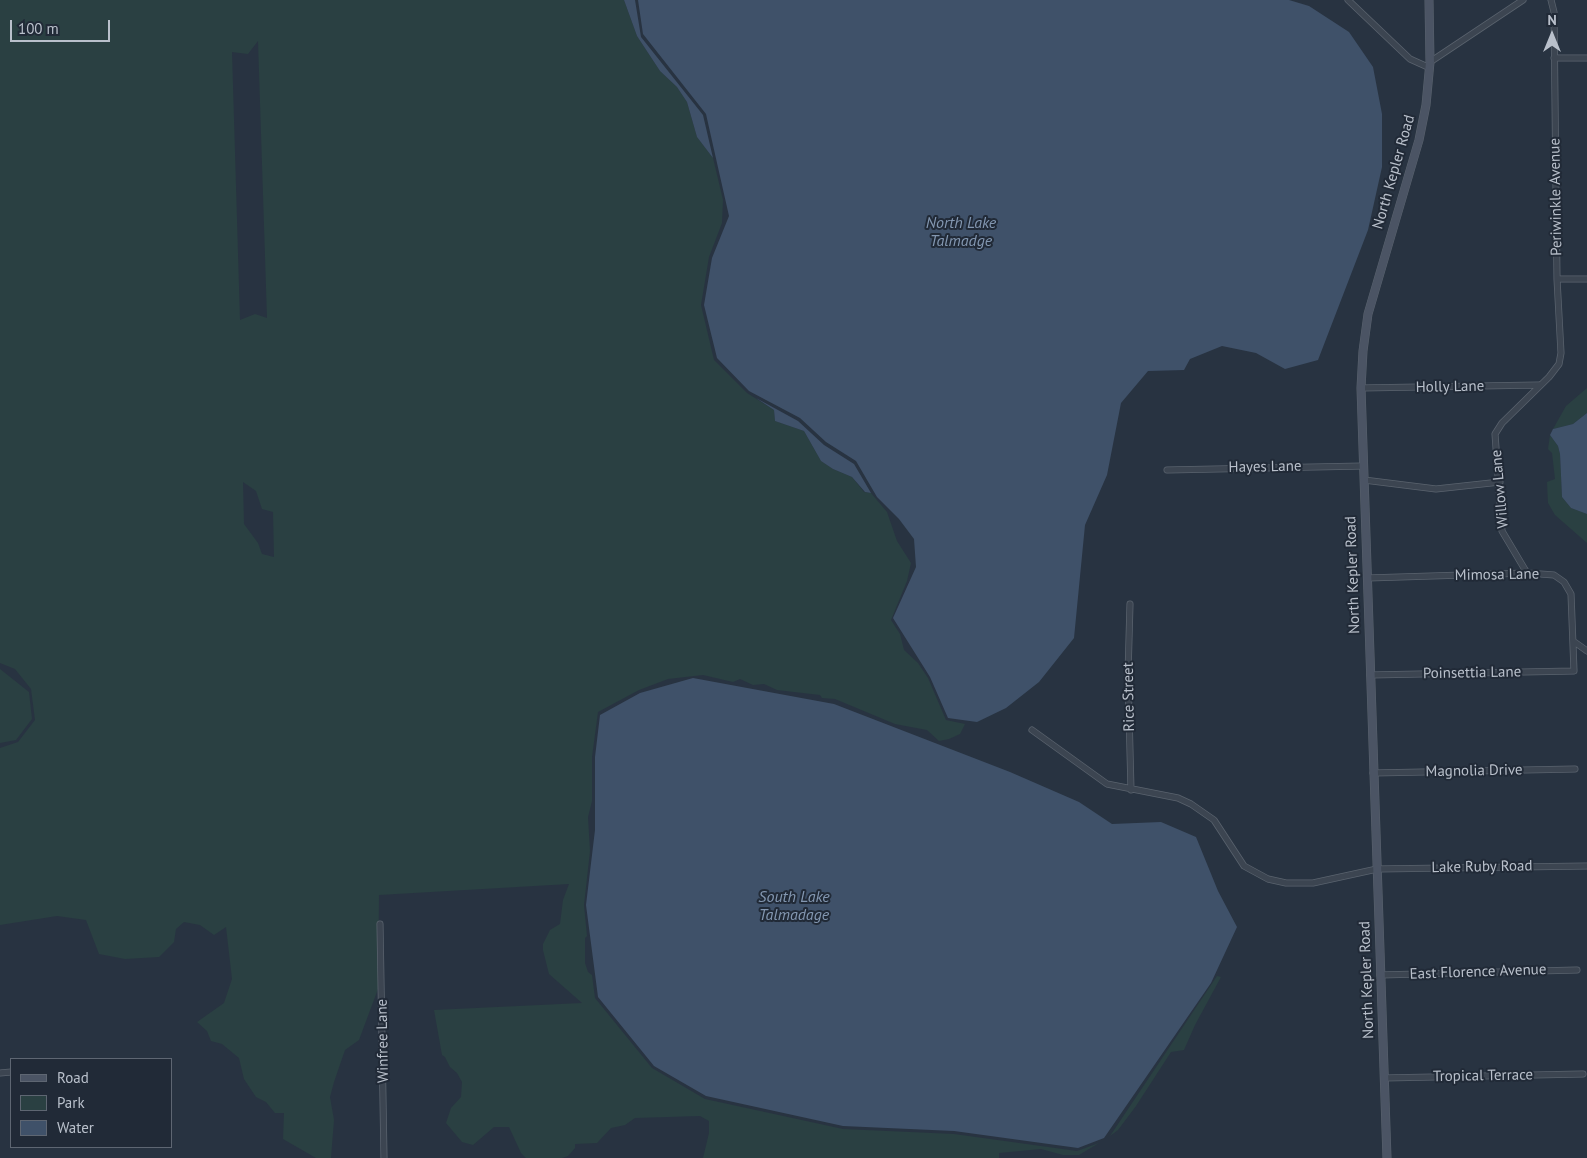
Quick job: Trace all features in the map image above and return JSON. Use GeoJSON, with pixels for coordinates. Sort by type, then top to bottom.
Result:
{"type":"FeatureCollection","features":[{"type":"Feature","properties":{"kind":"main road","name":"North Kepler Road"},"geometry":{"type":"LineString","coordinates":[[1387,1158],[1363,466],[1362,351],[1368,314],[1419,140],[1426,105],[1430,65],[1429,0]]}},
{"type":"Feature","properties":{"kind":"street"},"geometry":{"type":"LineString","coordinates":[[1348,0],[1410,59],[1430,65],[1523,0]]}},
{"type":"Feature","properties":{"kind":"street","name":"Periwinkle Avenue"},"geometry":{"type":"LineString","coordinates":[[1539,385],[1559,364],[1561,353],[1557,279],[1554,58],[1551,0]]}},
{"type":"Feature","properties":{"kind":"street"},"geometry":{"type":"LineString","coordinates":[[1554,58],[1587,58]]}},
{"type":"Feature","properties":{"kind":"street"},"geometry":{"type":"LineString","coordinates":[[1557,279],[1587,279]]}},
{"type":"Feature","properties":{"kind":"street","name":"Holly Lane"},"geometry":{"type":"LineString","coordinates":[[1361,388],[1539,385]]}},
{"type":"Feature","properties":{"kind":"street","name":"Willow Lane"},"geometry":{"type":"LineString","coordinates":[[1527,573],[1502,531],[1500,482],[1495,434],[1539,385]]}},
{"type":"Feature","properties":{"kind":"street","name":"Hayes Lane"},"geometry":{"type":"LineString","coordinates":[[1167,470],[1363,466]]}},
{"type":"Feature","properties":{"kind":"street"},"geometry":{"type":"LineString","coordinates":[[1364,480],[1436,489],[1500,482]]}},
{"type":"Feature","properties":{"kind":"street","name":"Mimosa Lane"},"geometry":{"type":"LineString","coordinates":[[1368,578],[1527,573],[1554,575],[1564,582],[1571,594],[1574,671]]}},
{"type":"Feature","properties":{"kind":"street","name":"Rice Street"},"geometry":{"type":"LineString","coordinates":[[1130,604],[1128,674],[1131,790]]}},
{"type":"Feature","properties":{"kind":"street"},"geometry":{"type":"LineString","coordinates":[[1573,641],[1587,651]]}},
{"type":"Feature","properties":{"kind":"street","name":"Poinsettia Lane"},"geometry":{"type":"LineString","coordinates":[[1370,676],[1574,671]]}},
{"type":"Feature","properties":{"kind":"street","name":"Lake Ruby Road"},"geometry":{"type":"LineString","coordinates":[[1032,730],[1106,784],[1178,798],[1200,809],[1214,820],[1244,866],[1268,879],[1286,883],[1313,883],[1377,869],[1587,866]]}},
{"type":"Feature","properties":{"kind":"street","name":"Magnolia Drive"},"geometry":{"type":"LineString","coordinates":[[1374,774],[1575,769]]}},
{"type":"Feature","properties":{"kind":"street","name":"Winfree Lane"},"geometry":{"type":"LineString","coordinates":[[380,924],[384,1158]]}},
{"type":"Feature","properties":{"kind":"street","name":"East Florence Avenue"},"geometry":{"type":"LineString","coordinates":[[1380,975],[1576,970]]}},
{"type":"Feature","properties":{"kind":"street","name":"Tropical Terrace"},"geometry":{"type":"LineString","coordinates":[[1384,1078],[1582,1074]]}},
{"type":"Feature","properties":{"kind":"green space"},"geometry":{"type":"Polygon","coordinates":[[[0,0],[624,0],[637,36],[660,71],[677,87],[687,102],[697,137],[713,158],[723,200],[722,223],[709,257],[701,305],[714,360],[747,393],[774,410],[775,421],[804,431],[821,461],[833,469],[852,477],[864,492],[871,493],[887,512],[897,541],[911,563],[907,581],[891,620],[900,634],[904,650],[918,663],[928,678],[946,720],[965,724],[960,734],[939,741],[927,730],[895,724],[835,699],[822,698],[820,695],[777,690],[764,684],[753,685],[740,679],[733,682],[703,675],[668,679],[639,690],[598,712],[592,757],[592,801],[588,817],[590,851],[584,905],[587,936],[585,938],[585,963],[588,972],[592,975],[595,998],[652,1068],[705,1099],[843,1129],[954,1134],[1077,1151],[1099,1143],[1079,1155],[1063,1155],[1041,1149],[999,1153],[999,1158],[703,1158],[709,1133],[709,1121],[700,1116],[635,1118],[625,1125],[611,1128],[597,1143],[575,1144],[575,1148],[568,1156],[562,1158],[526,1158],[521,1153],[509,1127],[494,1127],[473,1145],[462,1142],[446,1123],[451,1108],[461,1097],[462,1082],[442,1055],[434,1010],[582,1003],[549,974],[543,950],[543,944],[550,930],[560,924],[563,900],[569,884],[379,895],[378,989],[359,1040],[345,1050],[334,1082],[330,1097],[334,1120],[331,1158],[316,1158],[283,1139],[284,1113],[275,1113],[266,1102],[256,1097],[244,1079],[239,1058],[222,1044],[211,1041],[207,1031],[197,1022],[224,1003],[232,979],[226,927],[214,935],[200,925],[184,922],[176,929],[174,942],[159,957],[125,959],[99,954],[86,920],[57,916],[0,925],[0,748],[18,742],[35,720],[31,689],[15,669],[0,663],[0,0]],[[258,41],[248,54],[232,52],[240,320],[255,314],[267,318],[258,41]],[[243,482],[244,524],[258,543],[262,554],[274,557],[273,512],[262,509],[256,491],[243,482]]]}},
{"type":"Feature","properties":{"kind":"green space"},"geometry":{"type":"Polygon","coordinates":[[[1587,388],[1587,413],[1573,424],[1553,429],[1566,406],[1587,388]]]}},
{"type":"Feature","properties":{"kind":"green space"},"geometry":{"type":"Polygon","coordinates":[[[1550,435],[1558,446],[1560,454],[1562,497],[1571,508],[1587,514],[1587,543],[1555,515],[1548,503],[1547,482],[1555,479],[1552,453],[1548,449],[1550,435]]]}},
{"type":"Feature","properties":{"kind":"green space"},"geometry":{"type":"Polygon","coordinates":[[[0,669],[29,692],[32,719],[16,740],[0,743],[0,669]]]}},
{"type":"Feature","properties":{"kind":"green space"},"geometry":{"type":"Polygon","coordinates":[[[1217,976],[1221,977],[1184,1050],[1171,1052],[1136,1106],[1118,1130],[1110,1136],[1217,976]]]}},
{"type":"Feature","properties":{"kind":"water"},"geometry":{"type":"Polygon","coordinates":[[[624,0],[635,0],[641,37],[703,115],[713,158],[697,137],[687,102],[677,87],[660,71],[637,36],[624,0]]]}},
{"type":"Feature","properties":{"kind":"water","name":"North Lake Talmadge"},"geometry":{"type":"Polygon","coordinates":[[[638,0],[1289,0],[1309,6],[1349,32],[1373,67],[1382,114],[1382,167],[1368,230],[1318,360],[1285,369],[1256,353],[1222,346],[1190,359],[1184,370],[1148,371],[1121,403],[1107,475],[1085,525],[1074,638],[1039,682],[1006,708],[977,722],[948,718],[930,677],[893,618],[916,567],[914,539],[899,519],[877,497],[856,461],[826,442],[800,418],[749,391],[717,358],[704,305],[712,258],[729,216],[706,114],[643,34],[638,0]]]}},
{"type":"Feature","properties":{"kind":"water"},"geometry":{"type":"Polygon","coordinates":[[[756,398],[798,421],[824,445],[854,464],[871,493],[865,492],[852,477],[833,469],[821,461],[804,431],[775,421],[774,410],[756,398]]]}},
{"type":"Feature","properties":{"kind":"water"},"geometry":{"type":"Polygon","coordinates":[[[1587,413],[1587,514],[1571,508],[1562,497],[1560,454],[1558,446],[1550,435],[1553,429],[1573,424],[1587,413]]]}},
{"type":"Feature","properties":{"kind":"water","name":"South Lake Talmadage"},"geometry":{"type":"Polygon","coordinates":[[[693,678],[834,704],[1010,772],[1079,802],[1112,824],[1161,822],[1196,837],[1218,891],[1237,927],[1211,983],[1104,1138],[1078,1148],[954,1131],[843,1126],[706,1096],[654,1066],[598,997],[586,905],[595,830],[595,757],[600,715],[640,693],[693,678]]]}}]}
